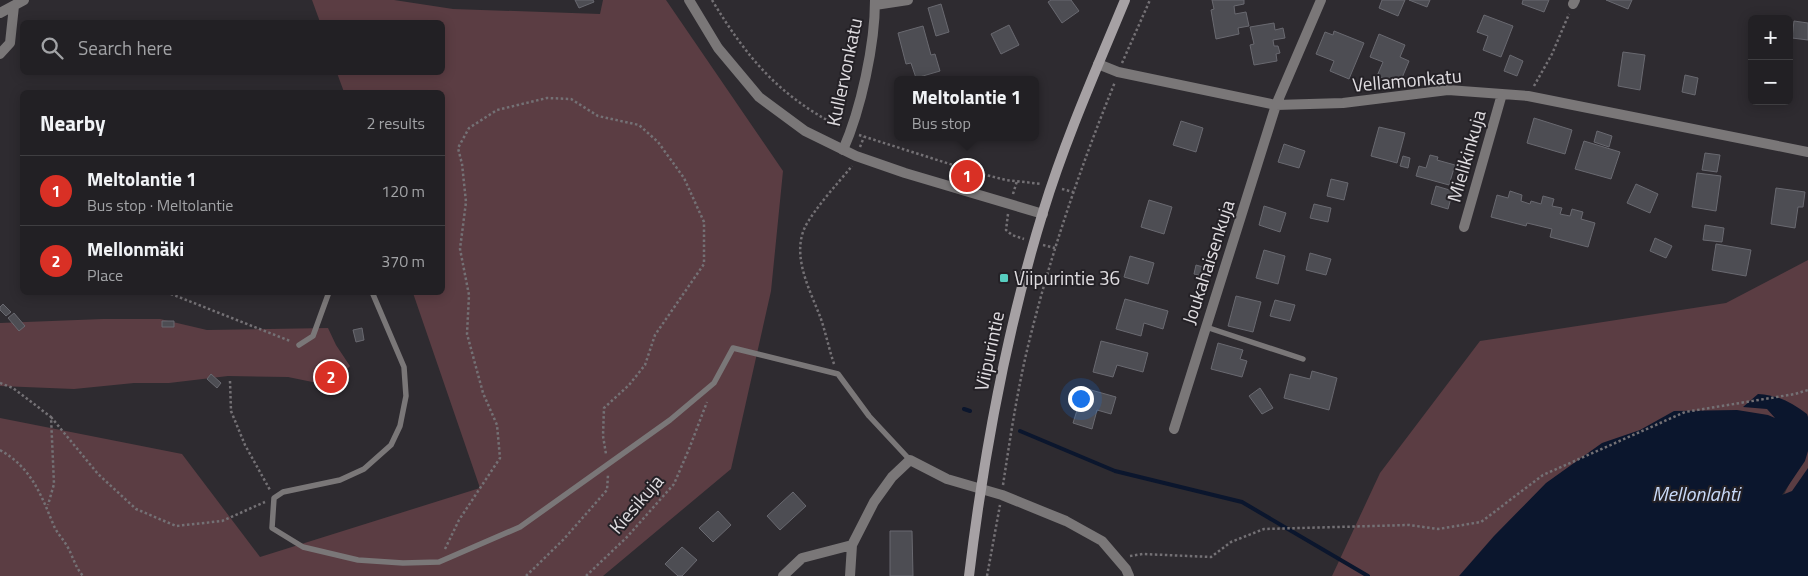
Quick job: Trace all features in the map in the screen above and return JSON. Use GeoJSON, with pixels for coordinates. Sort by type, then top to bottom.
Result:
{"type":"FeatureCollection","features":[{"type":"Feature","properties":{"kind":"main road","name":"Viipurintie"},"geometry":{"type":"LineString","coordinates":[[969,576],[980,489],[997,394],[1014,315],[1052,186],[1098,64],[1125,0]]}},
{"type":"Feature","properties":{"kind":"street"},"geometry":{"type":"LineString","coordinates":[[689,0],[718,48],[759,97],[805,131],[856,156],[905,173],[1043,214]]}},
{"type":"Feature","properties":{"kind":"street"},"geometry":{"type":"LineString","coordinates":[[875,3],[908,0]]}},
{"type":"Feature","properties":{"kind":"street","name":"Joukahaisenkuja"},"geometry":{"type":"LineString","coordinates":[[1174,429],[1276,105],[1321,0]]}},
{"type":"Feature","properties":{"kind":"street"},"geometry":{"type":"LineString","coordinates":[[0,13],[19,3]]}},
{"type":"Feature","properties":{"kind":"street"},"geometry":{"type":"LineString","coordinates":[[0,54],[10,44],[19,3]]}},
{"type":"Feature","properties":{"kind":"street","name":"Kullervonkatu"},"geometry":{"type":"LineString","coordinates":[[843,150],[851,132],[858,107],[866,68],[875,3]]}},
{"type":"Feature","properties":{"kind":"street","name":"Vellamonkatu"},"geometry":{"type":"LineString","coordinates":[[1098,64],[1118,72],[1276,105],[1344,103],[1448,90],[1528,96],[1808,152]]}},
{"type":"Feature","properties":{"kind":"street","name":"Mielikinkuja"},"geometry":{"type":"LineString","coordinates":[[1464,227],[1502,94]]}},
{"type":"Feature","properties":{"kind":"street"},"geometry":{"type":"LineString","coordinates":[[850,576],[852,545],[874,502],[892,477],[910,460],[947,479],[1002,495],[1066,521],[1102,541],[1126,569],[1129,576]]}},
{"type":"Feature","properties":{"kind":"street"},"geometry":{"type":"LineString","coordinates":[[783,576],[802,558],[852,545]]}},
{"type":"Feature","properties":{"kind":"lane"},"geometry":{"type":"LineString","coordinates":[[299,345],[313,336],[329,295]]}},
{"type":"Feature","properties":{"kind":"lane"},"geometry":{"type":"LineString","coordinates":[[373,295],[404,367],[406,396],[400,426],[391,446],[364,470],[340,480],[283,492],[274,498],[272,528],[303,547],[358,560],[438,562],[520,527],[670,420],[714,384],[733,348],[838,374],[869,416],[910,460]]}},
{"type":"Feature","properties":{"kind":"lane"},"geometry":{"type":"LineString","coordinates":[[1206,327],[1303,358]]}},
{"type":"Feature","properties":{"kind":"path"},"geometry":{"type":"LineString","coordinates":[[712,0],[734,36],[756,64],[776,84],[803,106],[851,132],[978,173],[1052,186],[1073,192]]}},
{"type":"Feature","properties":{"kind":"path"},"geometry":{"type":"LineString","coordinates":[[986,576],[1028,347],[1056,248],[1073,192],[1099,120],[1150,0]]}},
{"type":"Feature","properties":{"kind":"path"},"geometry":{"type":"LineString","coordinates":[[1528,96],[1552,54],[1574,2]]}},
{"type":"Feature","properties":{"kind":"path"},"geometry":{"type":"LineString","coordinates":[[438,562],[459,520],[500,458],[497,426],[484,393],[467,334],[469,296],[460,249],[466,202],[462,164],[458,148],[470,128],[497,110],[548,98],[571,99],[598,116],[639,126],[658,142],[684,178],[704,222],[704,264],[655,335],[645,365],[629,385],[604,408],[603,436],[608,464],[607,490],[564,539],[526,576]]}},
{"type":"Feature","properties":{"kind":"path"},"geometry":{"type":"LineString","coordinates":[[838,374],[804,274],[801,242],[805,227],[852,165],[864,137]]}},
{"type":"Feature","properties":{"kind":"path"},"geometry":{"type":"LineString","coordinates":[[1017,181],[1006,220],[1006,230],[1012,235],[1056,248]]}},
{"type":"Feature","properties":{"kind":"path"},"geometry":{"type":"LineString","coordinates":[[174,295],[299,345]]}},
{"type":"Feature","properties":{"kind":"path"},"geometry":{"type":"LineString","coordinates":[[0,384],[13,388],[51,417],[98,474],[136,510],[176,526],[222,521],[274,498],[245,445],[231,411],[230,381]]}},
{"type":"Feature","properties":{"kind":"path"},"geometry":{"type":"LineString","coordinates":[[1116,557],[1143,554],[1211,557],[1231,542],[1264,528],[1409,525],[1438,529],[1481,522],[1543,475],[1685,412],[1776,398],[1808,390]]}},
{"type":"Feature","properties":{"kind":"path","name":"Kiesikuja"},"geometry":{"type":"LineString","coordinates":[[586,576],[627,537],[674,484],[707,402]]}},
{"type":"Feature","properties":{"kind":"path"},"geometry":{"type":"LineString","coordinates":[[48,506],[54,484],[51,417]]}},
{"type":"Feature","properties":{"kind":"path"},"geometry":{"type":"LineString","coordinates":[[0,450],[12,457],[34,481],[48,506],[55,528],[67,546],[77,570],[83,576]]}},
{"type":"Feature","properties":{"kind":"shaded area"},"geometry":{"type":"Polygon","coordinates":[[[312,0],[394,0],[453,9],[600,14],[603,0],[666,0],[783,171],[771,291],[731,469],[603,576],[0,576],[0,418],[182,454],[260,557],[480,488],[414,295],[445,295],[445,90],[343,90],[338,75],[445,75],[445,20],[319,20],[312,0]]]}},
{"type":"Feature","properties":{"kind":"shaded area"},"geometry":{"type":"Polygon","coordinates":[[[1808,260],[1808,483],[1777,509],[1797,468],[1493,576],[1332,576],[1380,473],[1480,341],[1726,303],[1808,260]]]}},
{"type":"Feature","properties":{"kind":"shaded area"},"geometry":{"type":"Polygon","coordinates":[[[160,319],[207,330],[328,328],[336,345],[350,366],[332,386],[288,377],[228,376],[169,383],[134,383],[74,389],[0,386],[0,323],[160,319]]]}},
{"type":"Feature","properties":{"kind":"water","name":"Mellonlahti"},"geometry":{"type":"Polygon","coordinates":[[[1758,394],[1784,400],[1807,414],[1808,417],[1808,451],[1805,461],[1782,495],[1792,491],[1808,468],[1808,576],[1459,576],[1494,536],[1546,483],[1602,443],[1640,430],[1674,411],[1737,410],[1775,418],[1767,409],[1743,407],[1758,394]]]}},
{"type":"Feature","properties":{"kind":"building"},"geometry":{"type":"Polygon","coordinates":[[[575,0],[593,0],[594,2],[579,8],[575,0]]]}},
{"type":"Feature","properties":{"kind":"building"},"geometry":{"type":"Polygon","coordinates":[[[1051,0],[1071,0],[1079,11],[1062,23],[1048,2],[1051,0]]]}},
{"type":"Feature","properties":{"kind":"building"},"geometry":{"type":"Polygon","coordinates":[[[1212,0],[1244,0],[1244,4],[1234,6],[1235,14],[1246,12],[1249,26],[1238,28],[1239,34],[1216,39],[1211,10],[1214,9],[1212,0]]]}},
{"type":"Feature","properties":{"kind":"building"},"geometry":{"type":"Polygon","coordinates":[[[1382,0],[1405,0],[1398,16],[1379,8],[1382,0]]]}},
{"type":"Feature","properties":{"kind":"building"},"geometry":{"type":"Polygon","coordinates":[[[1409,0],[1430,0],[1427,7],[1409,0]]]}},
{"type":"Feature","properties":{"kind":"building"},"geometry":{"type":"Polygon","coordinates":[[[1523,0],[1549,0],[1544,12],[1522,4],[1523,0]]]}},
{"type":"Feature","properties":{"kind":"building"},"geometry":{"type":"Polygon","coordinates":[[[1606,0],[1632,0],[1628,9],[1606,0]]]}},
{"type":"Feature","properties":{"kind":"building"},"geometry":{"type":"Polygon","coordinates":[[[941,4],[949,32],[936,36],[928,8],[941,4]]]}},
{"type":"Feature","properties":{"kind":"building"},"geometry":{"type":"Polygon","coordinates":[[[1484,15],[1513,26],[1501,57],[1483,50],[1488,36],[1477,32],[1484,15]]]}},
{"type":"Feature","properties":{"kind":"building"},"geometry":{"type":"Polygon","coordinates":[[[1794,21],[1808,23],[1808,40],[1793,38],[1794,21]]]}},
{"type":"Feature","properties":{"kind":"building"},"geometry":{"type":"Polygon","coordinates":[[[1274,23],[1275,30],[1283,28],[1285,38],[1273,40],[1274,46],[1278,46],[1280,53],[1276,54],[1277,61],[1254,65],[1250,45],[1254,44],[1250,27],[1274,23]]]}},
{"type":"Feature","properties":{"kind":"building"},"geometry":{"type":"Polygon","coordinates":[[[1009,25],[1019,45],[1001,54],[991,34],[1009,25]]]}},
{"type":"Feature","properties":{"kind":"building"},"geometry":{"type":"Polygon","coordinates":[[[923,26],[931,55],[935,54],[940,71],[915,76],[911,63],[906,64],[898,33],[923,26]]]}},
{"type":"Feature","properties":{"kind":"building"},"geometry":{"type":"Polygon","coordinates":[[[1334,31],[1364,43],[1349,79],[1330,71],[1334,61],[1316,54],[1325,32],[1333,35],[1334,31]]]}},
{"type":"Feature","properties":{"kind":"building"},"geometry":{"type":"Polygon","coordinates":[[[1379,34],[1405,45],[1400,57],[1409,61],[1399,85],[1377,76],[1383,62],[1370,57],[1379,34]]]}},
{"type":"Feature","properties":{"kind":"building"},"geometry":{"type":"Polygon","coordinates":[[[1623,52],[1645,55],[1640,90],[1618,86],[1623,52]]]}},
{"type":"Feature","properties":{"kind":"building"},"geometry":{"type":"Polygon","coordinates":[[[1510,55],[1523,61],[1517,76],[1504,71],[1510,55]]]}},
{"type":"Feature","properties":{"kind":"building"},"geometry":{"type":"Polygon","coordinates":[[[1685,75],[1698,78],[1695,95],[1682,92],[1685,75]]]}},
{"type":"Feature","properties":{"kind":"building"},"geometry":{"type":"Polygon","coordinates":[[[1534,118],[1572,130],[1565,154],[1527,143],[1534,118]]]}},
{"type":"Feature","properties":{"kind":"building"},"geometry":{"type":"Polygon","coordinates":[[[1181,121],[1203,128],[1196,152],[1173,145],[1181,121]]]}},
{"type":"Feature","properties":{"kind":"building"},"geometry":{"type":"Polygon","coordinates":[[[1379,127],[1405,133],[1397,163],[1371,156],[1379,127]]]}},
{"type":"Feature","properties":{"kind":"building"},"geometry":{"type":"Polygon","coordinates":[[[1597,131],[1612,136],[1609,147],[1594,142],[1597,131]]]}},
{"type":"Feature","properties":{"kind":"building"},"geometry":{"type":"Polygon","coordinates":[[[1584,141],[1620,152],[1611,179],[1575,169],[1584,141]]]}},
{"type":"Feature","properties":{"kind":"building"},"geometry":{"type":"Polygon","coordinates":[[[1284,144],[1305,151],[1299,168],[1278,162],[1284,144]]]}},
{"type":"Feature","properties":{"kind":"building"},"geometry":{"type":"Polygon","coordinates":[[[1705,153],[1720,155],[1717,172],[1702,170],[1705,153]]]}},
{"type":"Feature","properties":{"kind":"building"},"geometry":{"type":"Polygon","coordinates":[[[1430,155],[1438,157],[1437,160],[1455,165],[1449,185],[1416,176],[1419,166],[1426,168],[1430,155]]]}},
{"type":"Feature","properties":{"kind":"building"},"geometry":{"type":"Polygon","coordinates":[[[1403,156],[1410,158],[1408,168],[1400,166],[1403,156]]]}},
{"type":"Feature","properties":{"kind":"building"},"geometry":{"type":"Polygon","coordinates":[[[1697,173],[1721,176],[1716,211],[1692,207],[1697,173]]]}},
{"type":"Feature","properties":{"kind":"building"},"geometry":{"type":"Polygon","coordinates":[[[1331,179],[1348,183],[1344,200],[1327,196],[1331,179]]]}},
{"type":"Feature","properties":{"kind":"building"},"geometry":{"type":"Polygon","coordinates":[[[1636,184],[1658,194],[1650,213],[1627,203],[1636,184]]]}},
{"type":"Feature","properties":{"kind":"building"},"geometry":{"type":"Polygon","coordinates":[[[1436,186],[1453,191],[1448,209],[1431,204],[1436,186]]]}},
{"type":"Feature","properties":{"kind":"building"},"geometry":{"type":"Polygon","coordinates":[[[1776,188],[1805,192],[1803,207],[1798,207],[1795,228],[1771,224],[1776,188]]]}},
{"type":"Feature","properties":{"kind":"building"},"geometry":{"type":"Polygon","coordinates":[[[1510,191],[1522,195],[1521,201],[1530,204],[1531,201],[1541,204],[1543,196],[1554,199],[1552,206],[1562,208],[1560,214],[1570,216],[1572,209],[1583,212],[1581,219],[1595,223],[1588,247],[1550,237],[1552,229],[1527,223],[1526,226],[1491,217],[1497,195],[1508,198],[1510,191]]]}},
{"type":"Feature","properties":{"kind":"building"},"geometry":{"type":"Polygon","coordinates":[[[1149,200],[1172,207],[1164,234],[1141,227],[1149,200]]]}},
{"type":"Feature","properties":{"kind":"building"},"geometry":{"type":"Polygon","coordinates":[[[1314,204],[1331,208],[1328,222],[1310,218],[1314,204]]]}},
{"type":"Feature","properties":{"kind":"building"},"geometry":{"type":"Polygon","coordinates":[[[1264,206],[1286,213],[1280,232],[1259,225],[1264,206]]]}},
{"type":"Feature","properties":{"kind":"building"},"geometry":{"type":"Polygon","coordinates":[[[1705,225],[1724,228],[1722,242],[1703,240],[1705,225]]]}},
{"type":"Feature","properties":{"kind":"building"},"geometry":{"type":"Polygon","coordinates":[[[1655,238],[1672,246],[1666,258],[1650,251],[1655,238]]]}},
{"type":"Feature","properties":{"kind":"building"},"geometry":{"type":"Polygon","coordinates":[[[1716,244],[1751,250],[1746,276],[1712,270],[1716,244]]]}},
{"type":"Feature","properties":{"kind":"building"},"geometry":{"type":"Polygon","coordinates":[[[1264,250],[1285,256],[1278,284],[1256,278],[1264,250]]]}},
{"type":"Feature","properties":{"kind":"building"},"geometry":{"type":"Polygon","coordinates":[[[1310,253],[1331,259],[1326,275],[1306,270],[1310,253]]]}},
{"type":"Feature","properties":{"kind":"building"},"geometry":{"type":"Polygon","coordinates":[[[1130,256],[1154,263],[1148,284],[1124,277],[1130,256]]]}},
{"type":"Feature","properties":{"kind":"building"},"geometry":{"type":"Polygon","coordinates":[[[1196,265],[1210,269],[1208,278],[1194,274],[1196,265]]]}},
{"type":"Feature","properties":{"kind":"building"},"geometry":{"type":"Polygon","coordinates":[[[1236,296],[1261,302],[1253,332],[1228,326],[1236,296]]]}},
{"type":"Feature","properties":{"kind":"building"},"geometry":{"type":"Polygon","coordinates":[[[1125,299],[1168,311],[1163,329],[1144,323],[1141,336],[1116,329],[1125,299]]]}},
{"type":"Feature","properties":{"kind":"building"},"geometry":{"type":"Polygon","coordinates":[[[1275,300],[1295,305],[1290,321],[1270,316],[1275,300]]]}},
{"type":"Feature","properties":{"kind":"building"},"geometry":{"type":"Polygon","coordinates":[[[3,304],[11,312],[6,316],[0,310],[3,304]]]}},
{"type":"Feature","properties":{"kind":"building"},"geometry":{"type":"Polygon","coordinates":[[[14,313],[25,326],[19,331],[8,318],[14,313]]]}},
{"type":"Feature","properties":{"kind":"building"},"geometry":{"type":"Polygon","coordinates":[[[162,321],[174,321],[174,327],[162,327],[162,321]]]}},
{"type":"Feature","properties":{"kind":"building"},"geometry":{"type":"Polygon","coordinates":[[[362,328],[364,340],[356,342],[353,330],[362,328]]]}},
{"type":"Feature","properties":{"kind":"building"},"geometry":{"type":"Polygon","coordinates":[[[1101,341],[1148,353],[1143,372],[1117,365],[1113,377],[1093,372],[1101,341]]]}},
{"type":"Feature","properties":{"kind":"building"},"geometry":{"type":"Polygon","coordinates":[[[1218,343],[1243,350],[1240,359],[1247,361],[1242,377],[1211,369],[1218,343]]]}},
{"type":"Feature","properties":{"kind":"building"},"geometry":{"type":"Polygon","coordinates":[[[1312,371],[1337,378],[1329,410],[1284,398],[1290,374],[1310,379],[1312,371]]]}},
{"type":"Feature","properties":{"kind":"building"},"geometry":{"type":"Polygon","coordinates":[[[211,374],[221,383],[217,388],[207,379],[211,374]]]}},
{"type":"Feature","properties":{"kind":"building"},"geometry":{"type":"Polygon","coordinates":[[[1084,388],[1116,397],[1111,414],[1097,410],[1092,429],[1073,423],[1084,388]]]}},
{"type":"Feature","properties":{"kind":"building"},"geometry":{"type":"Polygon","coordinates":[[[1260,388],[1273,408],[1262,414],[1249,396],[1260,388]]]}},
{"type":"Feature","properties":{"kind":"building"},"geometry":{"type":"Polygon","coordinates":[[[793,492],[806,506],[780,530],[767,516],[793,492]]]}},
{"type":"Feature","properties":{"kind":"building"},"geometry":{"type":"Polygon","coordinates":[[[718,511],[731,525],[713,542],[699,528],[718,511]]]}},
{"type":"Feature","properties":{"kind":"building"},"geometry":{"type":"Polygon","coordinates":[[[890,531],[912,531],[913,576],[890,576],[890,531]]]}},
{"type":"Feature","properties":{"kind":"building"},"geometry":{"type":"Polygon","coordinates":[[[682,547],[697,560],[682,576],[678,576],[665,564],[682,547]]]}},
{"type":"Feature","properties":{"kind":"waterway"},"geometry":{"type":"LineString","coordinates":[[964,409],[970,411]]}},
{"type":"Feature","properties":{"kind":"waterway"},"geometry":{"type":"LineString","coordinates":[[1020,431],[1115,471],[1242,502],[1368,576]]}},
{"type":"Feature","properties":{"kind":"place","name":"Meltolantie 1"},"geometry":{"type":"Point","coordinates":[967,176]}},
{"type":"Feature","properties":{"kind":"place","name":"Viipurintie 36"},"geometry":{"type":"Point","coordinates":[1004,278]}},
{"type":"Feature","properties":{"kind":"place","name":"Mellonmäki"},"geometry":{"type":"Point","coordinates":[331,377]}}]}
